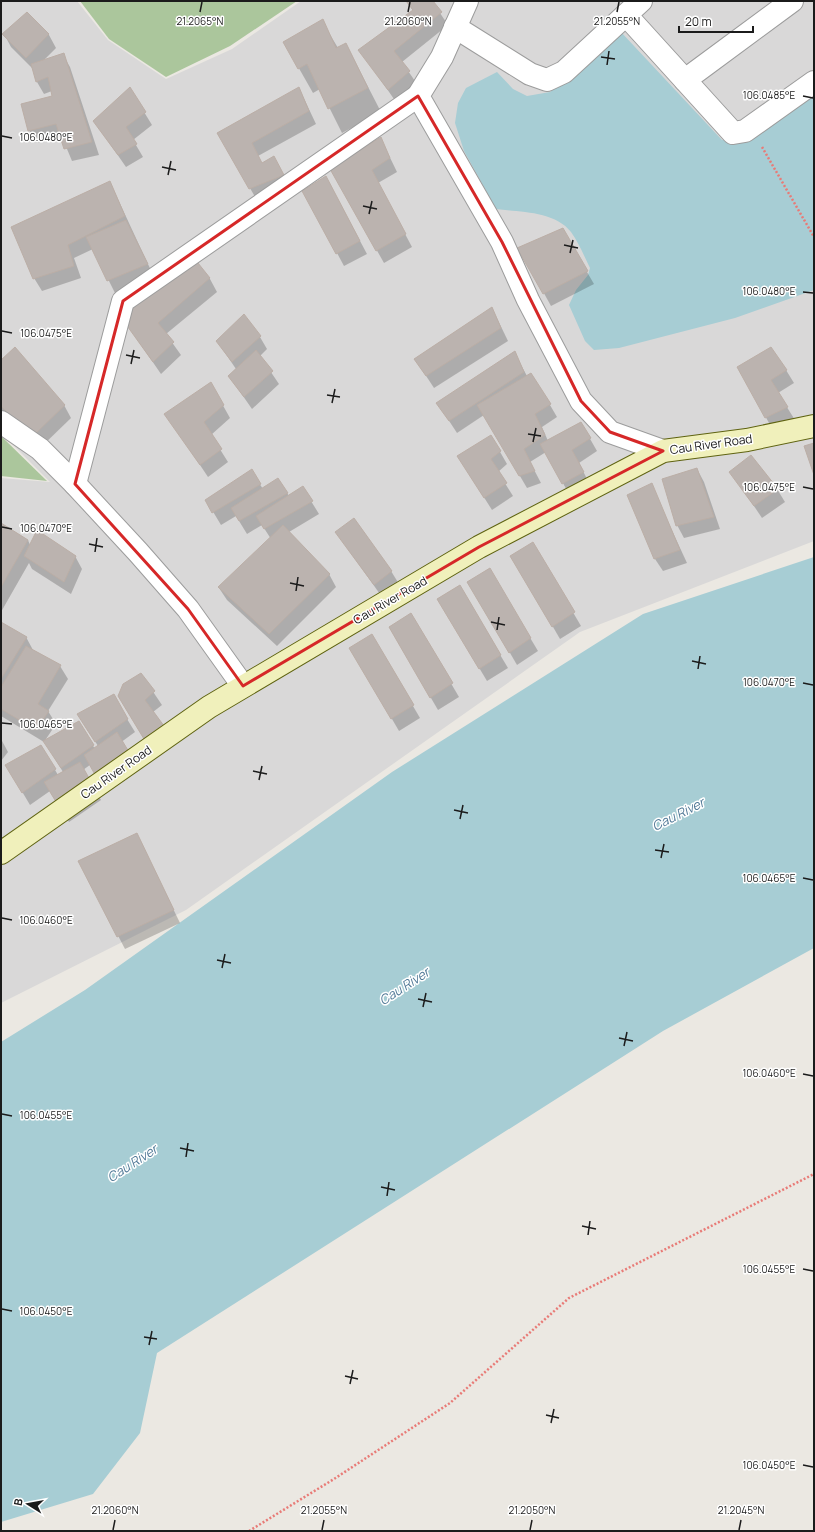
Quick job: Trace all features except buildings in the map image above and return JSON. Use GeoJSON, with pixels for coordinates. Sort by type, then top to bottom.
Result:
{"type":"FeatureCollection","features":[{"type":"Feature","properties":{"kind":"main road","name":"Cau River Road"},"geometry":{"type":"LineString","coordinates":[[1,853],[208,707],[479,547],[663,451],[747,440],[814,426]]}},
{"type":"Feature","properties":{"kind":"street"},"geometry":{"type":"LineString","coordinates":[[75,484],[123,301],[418,96],[442,57],[467,1]]}},
{"type":"Feature","properties":{"kind":"street"},"geometry":{"type":"LineString","coordinates":[[685,80],[792,1]]}},
{"type":"Feature","properties":{"kind":"street"},"geometry":{"type":"LineString","coordinates":[[455,28],[530,74],[547,80],[564,72],[634,8],[685,80],[733,133],[745,131],[750,128],[814,82]]}},
{"type":"Feature","properties":{"kind":"street"},"geometry":{"type":"LineString","coordinates":[[418,96],[502,242],[528,300],[581,401],[610,432],[663,451]]}},
{"type":"Feature","properties":{"kind":"street"},"geometry":{"type":"LineString","coordinates":[[1,422],[40,449],[75,484],[188,609],[242,686]]}},
{"type":"Feature","properties":{"kind":"path"},"geometry":{"type":"LineString","coordinates":[[750,128],[814,237]]}},
{"type":"Feature","properties":{"kind":"path"},"geometry":{"type":"LineString","coordinates":[[249,1531],[334,1479],[450,1403],[569,1298],[814,1174]]}},
{"type":"Feature","properties":{"kind":"highlighted area"},"geometry":{"type":"Polygon","coordinates":[[[418,96],[502,242],[581,401],[610,432],[663,451],[479,547],[243,686],[188,609],[75,484],[123,301],[418,96]]]}},
{"type":"Feature","properties":{"kind":"shaded area"},"geometry":{"type":"Polygon","coordinates":[[[1,1],[77,1],[108,40],[166,79],[232,49],[301,1],[814,1],[814,541],[580,632],[186,910],[1,1003],[1,478],[50,482],[1,433],[1,1]]]}},
{"type":"Feature","properties":{"kind":"green space"},"geometry":{"type":"Polygon","coordinates":[[[80,1],[297,1],[230,46],[166,77],[109,39],[80,1]]]}},
{"type":"Feature","properties":{"kind":"green space"},"geometry":{"type":"Polygon","coordinates":[[[1,436],[47,481],[1,476],[1,436]]]}},
{"type":"Feature","properties":{"kind":"water"},"geometry":{"type":"Polygon","coordinates":[[[620,31],[722,140],[747,138],[814,93],[814,290],[735,318],[619,348],[594,350],[585,341],[569,305],[576,290],[588,275],[590,268],[571,232],[564,225],[546,216],[496,209],[464,151],[455,123],[458,103],[466,88],[497,72],[513,89],[527,96],[550,92],[620,31]]]}},
{"type":"Feature","properties":{"kind":"water","name":"Cau River"},"geometry":{"type":"Polygon","coordinates":[[[814,557],[814,948],[663,1031],[157,1353],[140,1433],[93,1494],[1,1522],[1,1042],[85,990],[392,772],[643,614],[814,557]]]}}]}
